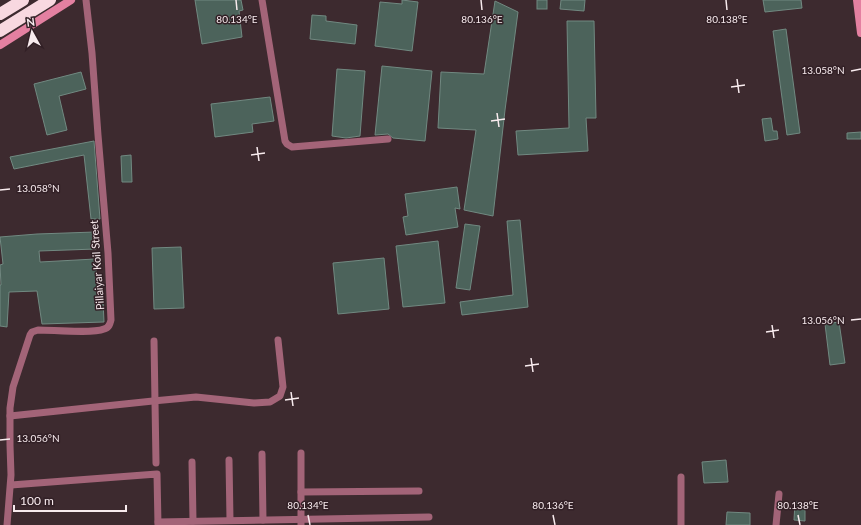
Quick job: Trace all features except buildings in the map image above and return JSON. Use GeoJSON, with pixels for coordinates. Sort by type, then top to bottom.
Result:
{"type":"FeatureCollection","features":[{"type":"Feature","properties":{"kind":"highway"},"geometry":{"type":"LineString","coordinates":[[0,14],[23,0]]}},
{"type":"Feature","properties":{"kind":"highway"},"geometry":{"type":"LineString","coordinates":[[0,31],[50,0]]}},
{"type":"Feature","properties":{"kind":"street"},"geometry":{"type":"LineString","coordinates":[[0,45],[71,0]]}},
{"type":"Feature","properties":{"kind":"street","name":"Pillaiyar Koil Street"},"geometry":{"type":"LineString","coordinates":[[7,525],[11,485],[10,416],[13,387],[28,338],[32,332],[38,330],[102,330],[108,327],[112,320],[92,53],[86,0]]}},
{"type":"Feature","properties":{"kind":"street"},"geometry":{"type":"LineString","coordinates":[[262,0],[285,141],[287,144],[292,147],[388,139]]}},
{"type":"Feature","properties":{"kind":"street"},"geometry":{"type":"LineString","coordinates":[[857,0],[861,33]]}},
{"type":"Feature","properties":{"kind":"street"},"geometry":{"type":"LineString","coordinates":[[10,416],[155,400],[196,398],[254,403],[270,402],[280,396],[283,387],[278,340]]}},
{"type":"Feature","properties":{"kind":"street"},"geometry":{"type":"LineString","coordinates":[[154,341],[156,463]]}},
{"type":"Feature","properties":{"kind":"street"},"geometry":{"type":"LineString","coordinates":[[301,453],[301,522]]}},
{"type":"Feature","properties":{"kind":"street"},"geometry":{"type":"LineString","coordinates":[[262,454],[263,520]]}},
{"type":"Feature","properties":{"kind":"street"},"geometry":{"type":"LineString","coordinates":[[229,460],[230,520]]}},
{"type":"Feature","properties":{"kind":"street"},"geometry":{"type":"LineString","coordinates":[[192,462],[193,521]]}},
{"type":"Feature","properties":{"kind":"street"},"geometry":{"type":"LineString","coordinates":[[11,485],[157,474],[158,523],[230,520],[301,522],[429,517]]}},
{"type":"Feature","properties":{"kind":"street"},"geometry":{"type":"LineString","coordinates":[[681,478],[681,525]]}},
{"type":"Feature","properties":{"kind":"street"},"geometry":{"type":"LineString","coordinates":[[301,492],[419,491]]}},
{"type":"Feature","properties":{"kind":"street"},"geometry":{"type":"LineString","coordinates":[[776,525],[779,494]]}}]}
